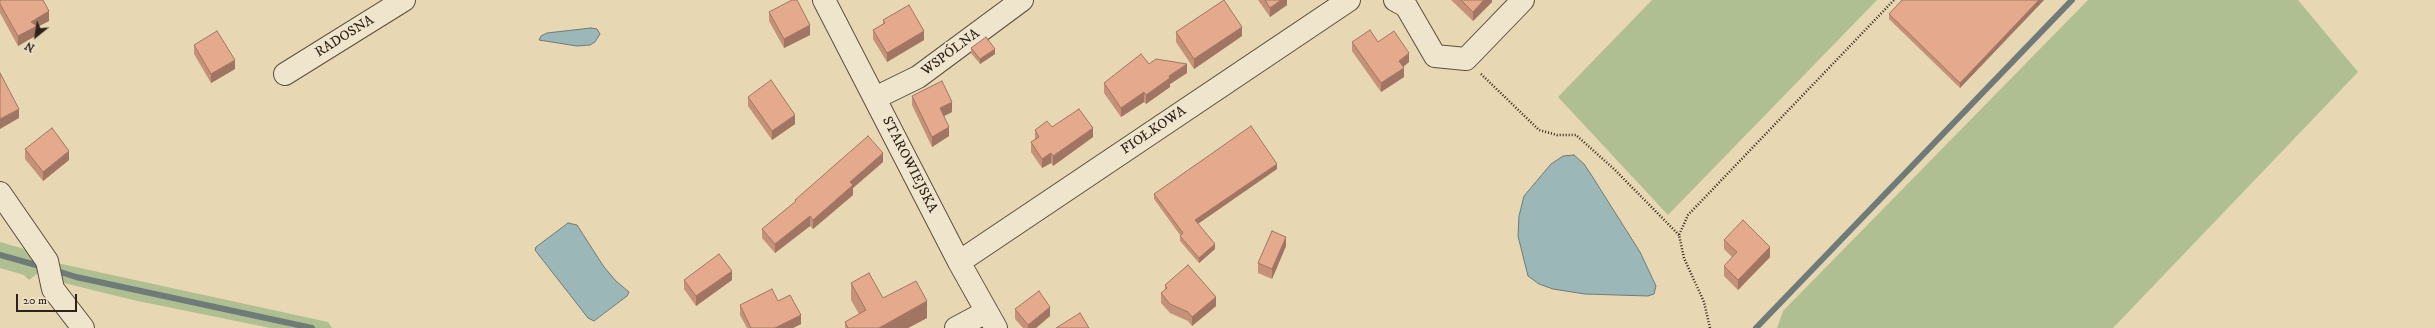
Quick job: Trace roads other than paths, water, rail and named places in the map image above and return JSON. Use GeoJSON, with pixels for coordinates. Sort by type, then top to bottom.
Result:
{"type":"FeatureCollection","features":[{"type":"Feature","properties":{"kind":"street","name":"RADOSNA"},"geometry":{"type":"LineString","coordinates":[[285,74],[404,0]]}},
{"type":"Feature","properties":{"kind":"street","name":"STAROWIEJSKA"},"geometry":{"type":"LineString","coordinates":[[824,0],[959,262],[991,320]]}},
{"type":"Feature","properties":{"kind":"street","name":"WSPÓLNA"},"geometry":{"type":"LineString","coordinates":[[875,98],[918,77],[1022,0]]}},
{"type":"Feature","properties":{"kind":"street","name":"FIOŁKOWA"},"geometry":{"type":"LineString","coordinates":[[959,262],[1349,0]]}},
{"type":"Feature","properties":{"kind":"street"},"geometry":{"type":"LineString","coordinates":[[1395,0],[1406,6],[1435,56],[1466,59],[1523,0]]}},
{"type":"Feature","properties":{"kind":"street"},"geometry":{"type":"LineString","coordinates":[[0,193],[47,267],[53,289],[83,328]]}},
{"type":"Feature","properties":{"kind":"street"},"geometry":{"type":"LineString","coordinates":[[956,328],[991,320]]}},
{"type":"Feature","properties":{"kind":"water"},"geometry":{"type":"Polygon","coordinates":[[[591,28],[597,29],[600,34],[595,42],[590,45],[577,46],[539,40],[541,36],[547,33],[591,28]]]}},
{"type":"Feature","properties":{"kind":"water"},"geometry":{"type":"Polygon","coordinates":[[[1574,155],[1584,164],[1640,252],[1656,286],[1654,294],[1648,296],[1585,294],[1553,289],[1539,284],[1528,276],[1518,236],[1519,216],[1524,196],[1551,164],[1563,156],[1574,155]]]}},
{"type":"Feature","properties":{"kind":"water"},"geometry":{"type":"Polygon","coordinates":[[[568,223],[577,225],[604,267],[616,281],[629,292],[627,296],[594,321],[588,318],[535,250],[536,247],[568,223]]]}},
{"type":"Feature","properties":{"kind":"waterway"},"geometry":{"type":"LineString","coordinates":[[1756,328],[2072,0]]}},
{"type":"Feature","properties":{"kind":"waterway"},"geometry":{"type":"LineString","coordinates":[[0,255],[43,267]]}},
{"type":"Feature","properties":{"kind":"waterway"},"geometry":{"type":"LineString","coordinates":[[54,270],[76,277],[312,328]]}}]}
